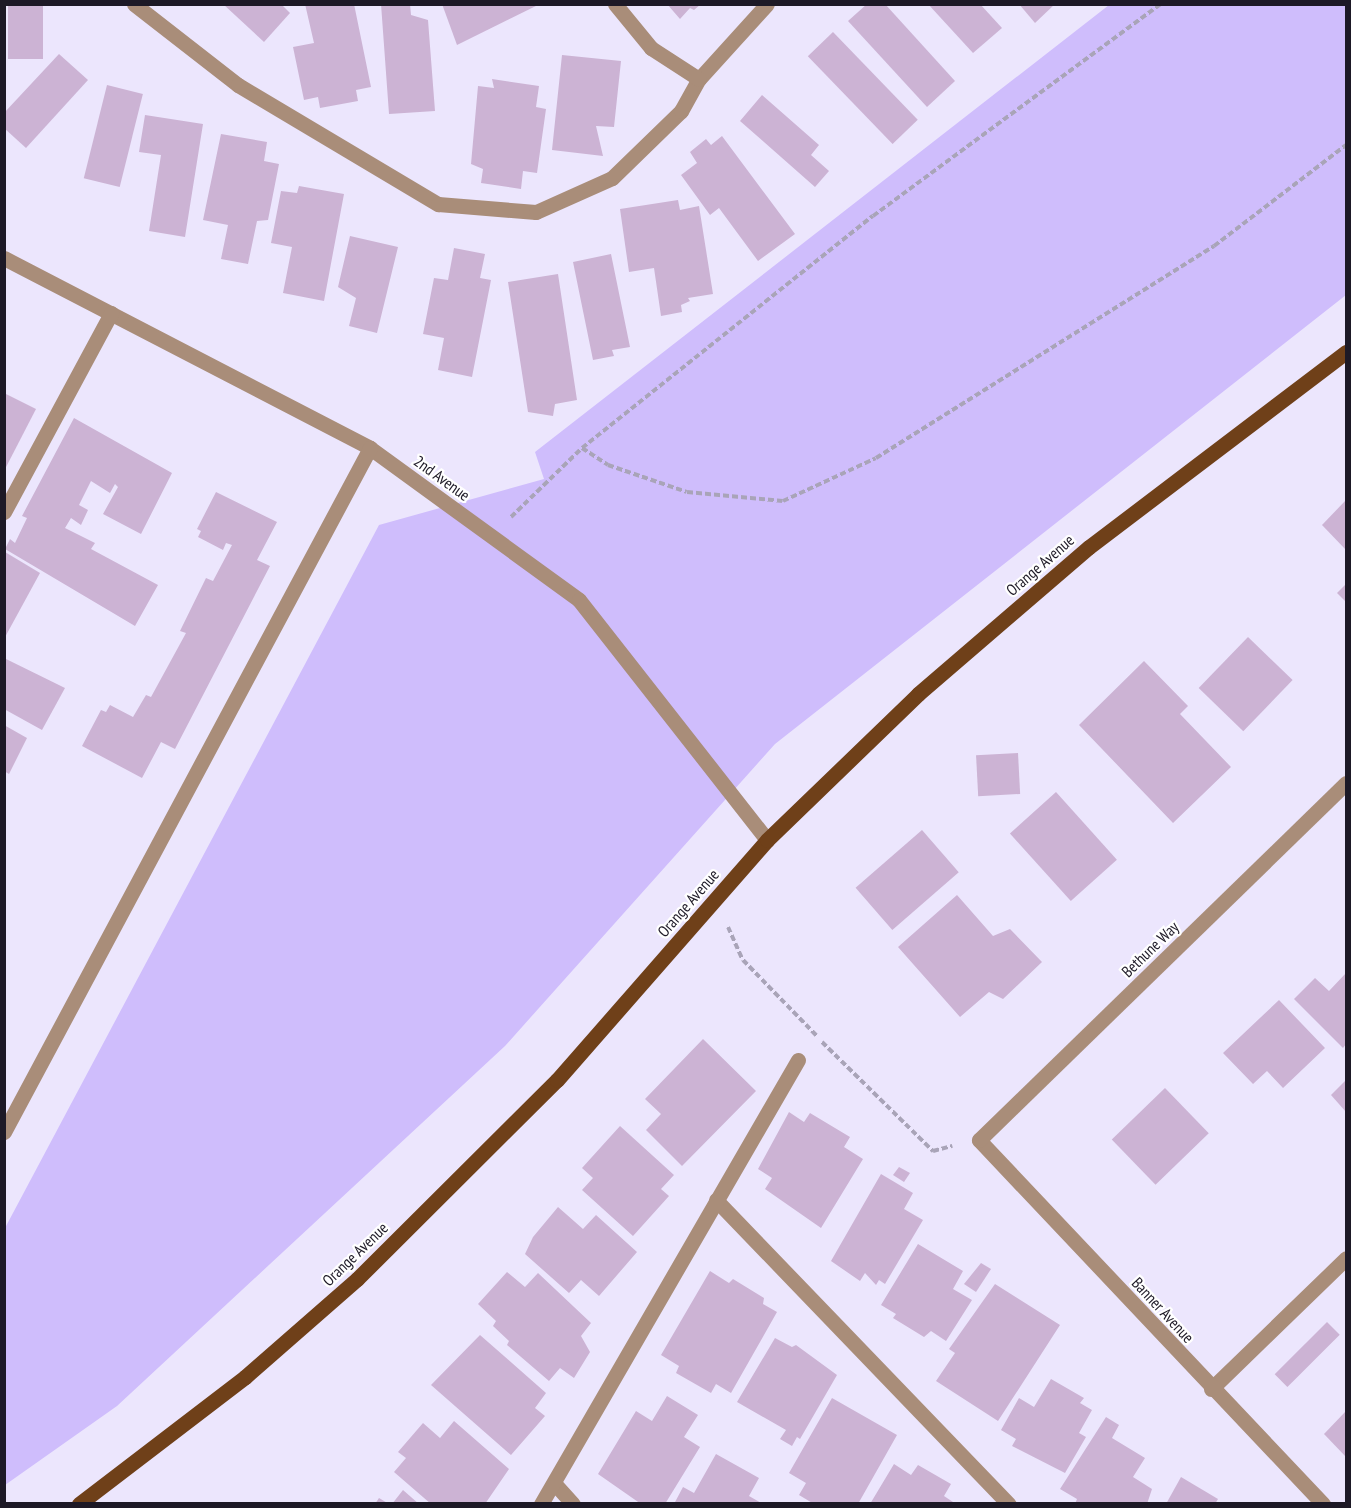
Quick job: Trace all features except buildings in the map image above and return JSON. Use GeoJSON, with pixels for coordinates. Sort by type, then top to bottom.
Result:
{"type":"FeatureCollection","features":[{"type":"Feature","properties":{"kind":"main road","name":"Orange Avenue"},"geometry":{"type":"LineString","coordinates":[[80,1503],[245,1377],[357,1279],[557,1080],[767,840],[918,694],[1089,547],[1347,352]]}},
{"type":"Feature","properties":{"kind":"street"},"geometry":{"type":"LineString","coordinates":[[134,4],[238,85],[438,204],[536,212],[612,178],[681,111],[699,80],[767,4]]}},
{"type":"Feature","properties":{"kind":"street"},"geometry":{"type":"LineString","coordinates":[[615,4],[651,48],[699,80]]}},
{"type":"Feature","properties":{"kind":"street","name":"2nd Avenue"},"geometry":{"type":"LineString","coordinates":[[4,258],[370,448],[579,600],[767,840]]}},
{"type":"Feature","properties":{"kind":"street"},"geometry":{"type":"LineString","coordinates":[[4,512],[111,313]]}},
{"type":"Feature","properties":{"kind":"street"},"geometry":{"type":"LineString","coordinates":[[4,1132],[370,448]]}},
{"type":"Feature","properties":{"kind":"street","name":"Bethune Way"},"geometry":{"type":"LineString","coordinates":[[979,1140],[1347,783]]}},
{"type":"Feature","properties":{"kind":"street"},"geometry":{"type":"LineString","coordinates":[[542,1503],[798,1060]]}},
{"type":"Feature","properties":{"kind":"street","name":"Banner Avenue"},"geometry":{"type":"LineString","coordinates":[[979,1140],[1211,1389],[1323,1503]]}},
{"type":"Feature","properties":{"kind":"street"},"geometry":{"type":"LineString","coordinates":[[716,1200],[1009,1503]]}},
{"type":"Feature","properties":{"kind":"street"},"geometry":{"type":"LineString","coordinates":[[1211,1389],[1347,1258]]}},
{"type":"Feature","properties":{"kind":"street"},"geometry":{"type":"LineString","coordinates":[[554,1483],[573,1503]]}},
{"type":"Feature","properties":{"kind":"path"},"geometry":{"type":"LineString","coordinates":[[491,536],[582,448],[873,216],[1161,4]]}},
{"type":"Feature","properties":{"kind":"path"},"geometry":{"type":"LineString","coordinates":[[582,448],[608,465],[687,492],[783,501],[876,458],[1214,246],[1347,145]]}},
{"type":"Feature","properties":{"kind":"path"},"geometry":{"type":"LineString","coordinates":[[716,899],[743,960],[933,1151],[979,1140]]}},
{"type":"Feature","properties":{"kind":"shaded area"},"geometry":{"type":"Polygon","coordinates":[[[1109,5],[1346,5],[1346,295],[775,744],[505,1046],[117,1406],[5,1485],[5,1228],[379,525],[544,479],[535,452],[1109,5]]]}}]}
